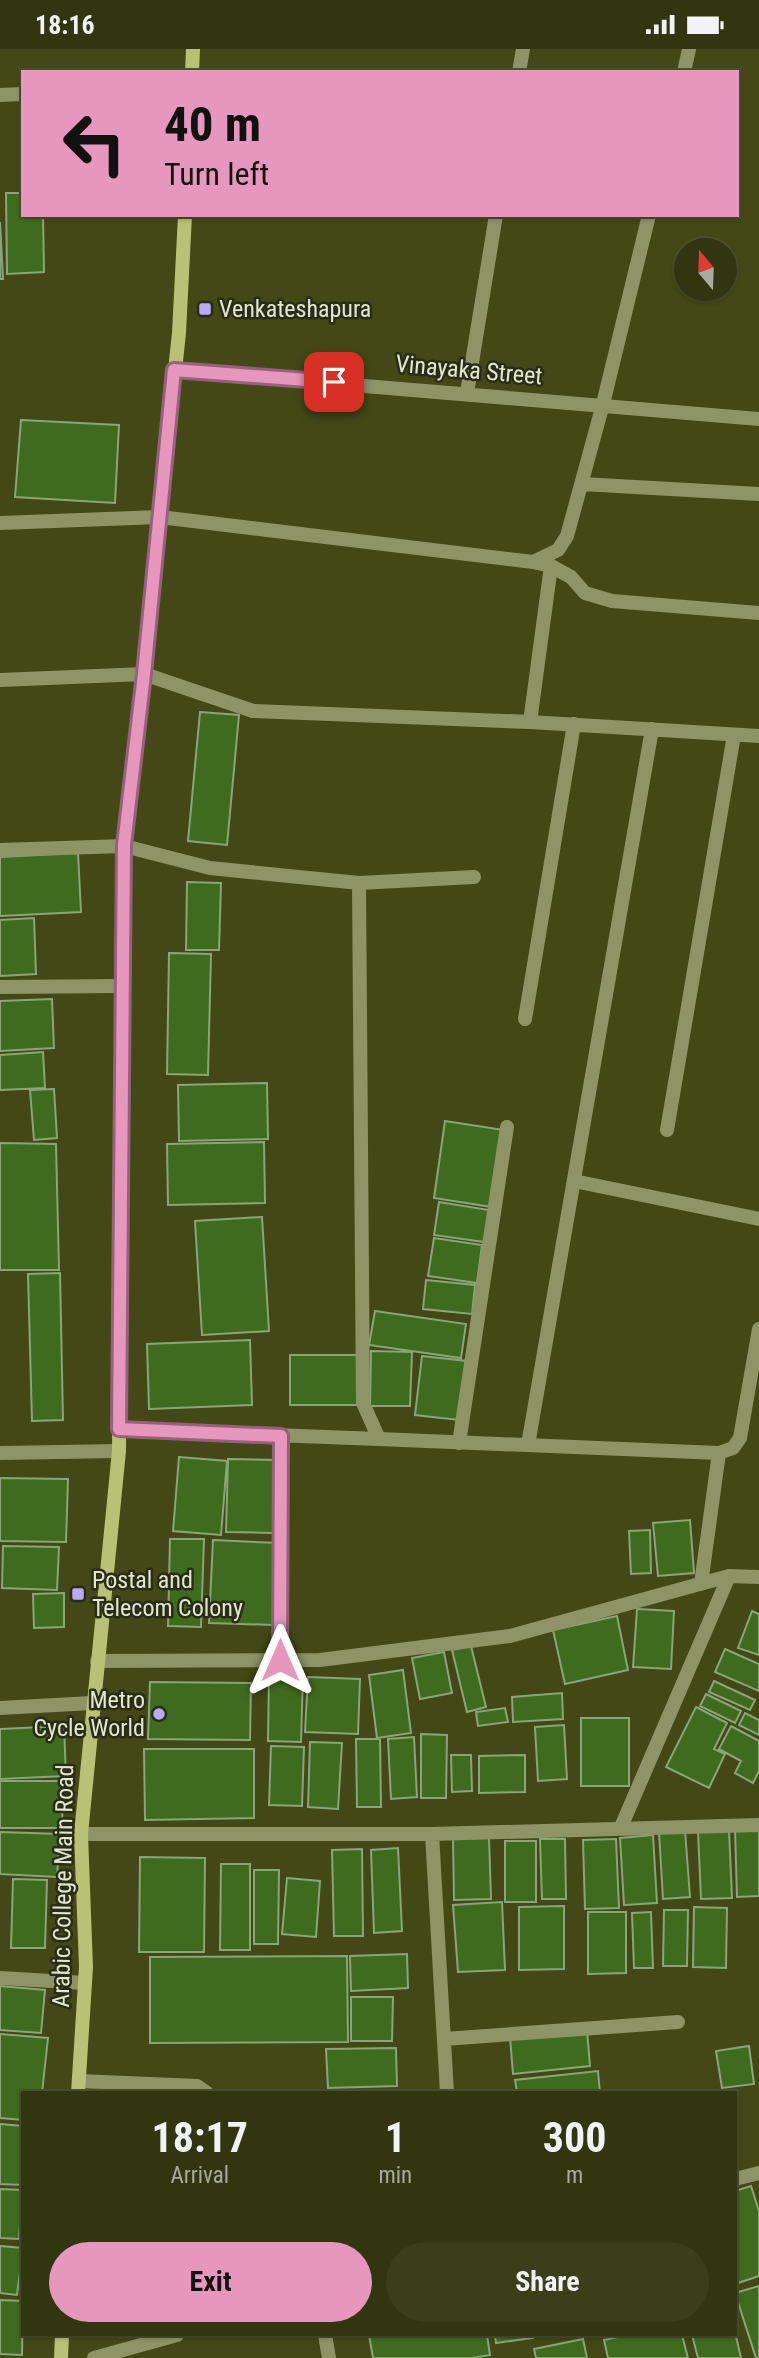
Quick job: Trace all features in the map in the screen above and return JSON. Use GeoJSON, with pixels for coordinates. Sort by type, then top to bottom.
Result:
{"type":"FeatureCollection","features":[{"type":"Feature","properties":{"kind":"main road"},"geometry":{"type":"LineString","coordinates":[[192,70],[193,49]]}},
{"type":"Feature","properties":{"kind":"main road","name":"Arabic College Main Road"},"geometry":{"type":"LineString","coordinates":[[78,2087],[85,1983],[81,1834],[119,1451],[124,845],[174,370],[185,217]]}},
{"type":"Feature","properties":{"kind":"main road"},"geometry":{"type":"LineString","coordinates":[[61,2358],[62,2336]]}},
{"type":"Feature","properties":{"kind":"street"},"geometry":{"type":"LineString","coordinates":[[519,70],[523,49]]}},
{"type":"Feature","properties":{"kind":"street"},"geometry":{"type":"LineString","coordinates":[[684,70],[689,49]]}},
{"type":"Feature","properties":{"kind":"street"},"geometry":{"type":"LineString","coordinates":[[0,95],[21,94]]}},
{"type":"Feature","properties":{"kind":"street"},"geometry":{"type":"LineString","coordinates":[[467,393],[496,217]]}},
{"type":"Feature","properties":{"kind":"street"},"geometry":{"type":"LineString","coordinates":[[533,562],[558,550],[568,536],[649,217]]}},
{"type":"Feature","properties":{"kind":"street","name":"Vinayaka Street"},"geometry":{"type":"LineString","coordinates":[[174,370],[759,419]]}},
{"type":"Feature","properties":{"kind":"street"},"geometry":{"type":"LineString","coordinates":[[582,484],[759,494]]}},
{"type":"Feature","properties":{"kind":"street"},"geometry":{"type":"LineString","coordinates":[[0,523],[159,517],[533,562],[551,566],[571,577],[585,593],[595,598],[759,613]]}},
{"type":"Feature","properties":{"kind":"street"},"geometry":{"type":"LineString","coordinates":[[530,722],[551,566]]}},
{"type":"Feature","properties":{"kind":"street"},"geometry":{"type":"LineString","coordinates":[[0,680],[144,674],[253,711],[574,724],[759,736]]}},
{"type":"Feature","properties":{"kind":"street"},"geometry":{"type":"LineString","coordinates":[[525,1019],[574,724]]}},
{"type":"Feature","properties":{"kind":"street"},"geometry":{"type":"LineString","coordinates":[[527,1445],[652,729]]}},
{"type":"Feature","properties":{"kind":"street"},"geometry":{"type":"LineString","coordinates":[[667,1130],[734,735]]}},
{"type":"Feature","properties":{"kind":"street"},"geometry":{"type":"LineString","coordinates":[[0,850],[124,845],[210,868],[359,883],[474,877]]}},
{"type":"Feature","properties":{"kind":"street"},"geometry":{"type":"LineString","coordinates":[[359,883],[363,1403],[379,1439]]}},
{"type":"Feature","properties":{"kind":"street"},"geometry":{"type":"LineString","coordinates":[[0,988],[122,986]]}},
{"type":"Feature","properties":{"kind":"street"},"geometry":{"type":"LineString","coordinates":[[459,1443],[507,1128]]}},
{"type":"Feature","properties":{"kind":"street"},"geometry":{"type":"LineString","coordinates":[[574,1181],[759,1219]]}},
{"type":"Feature","properties":{"kind":"street"},"geometry":{"type":"LineString","coordinates":[[119,1429],[719,1453],[733,1448],[740,1438],[759,1329]]}},
{"type":"Feature","properties":{"kind":"street"},"geometry":{"type":"LineString","coordinates":[[280,1660],[281,1436]]}},
{"type":"Feature","properties":{"kind":"street"},"geometry":{"type":"LineString","coordinates":[[0,1453],[119,1451]]}},
{"type":"Feature","properties":{"kind":"street"},"geometry":{"type":"LineString","coordinates":[[701,1584],[719,1453]]}},
{"type":"Feature","properties":{"kind":"street"},"geometry":{"type":"LineString","coordinates":[[97,1661],[320,1660],[510,1636],[729,1576],[759,1577]]}},
{"type":"Feature","properties":{"kind":"street"},"geometry":{"type":"LineString","coordinates":[[621,1827],[729,1576]]}},
{"type":"Feature","properties":{"kind":"street"},"geometry":{"type":"LineString","coordinates":[[0,1708],[93,1703]]}},
{"type":"Feature","properties":{"kind":"street"},"geometry":{"type":"LineString","coordinates":[[81,1834],[432,1834],[759,1825]]}},
{"type":"Feature","properties":{"kind":"street"},"geometry":{"type":"LineString","coordinates":[[432,1834],[447,2091]]}},
{"type":"Feature","properties":{"kind":"street"},"geometry":{"type":"LineString","coordinates":[[0,1978],[85,1983]]}},
{"type":"Feature","properties":{"kind":"street"},"geometry":{"type":"LineString","coordinates":[[444,2039],[678,2022]]}},
{"type":"Feature","properties":{"kind":"street"},"geometry":{"type":"LineString","coordinates":[[78,2087],[197,2086],[203,2091]]}},
{"type":"Feature","properties":{"kind":"street"},"geometry":{"type":"LineString","coordinates":[[737,2178],[759,2172]]}},
{"type":"Feature","properties":{"kind":"street"},"geometry":{"type":"LineString","coordinates":[[94,2358],[173,2336]]}},
{"type":"Feature","properties":{"kind":"street"},"geometry":{"type":"LineString","coordinates":[[325,2336],[329,2358]]}},
{"type":"Feature","properties":{"kind":"building"},"geometry":{"type":"Polygon","coordinates":[[[6,193],[21,193],[21,217],[43,217],[44,272],[7,274],[6,193]]]}},
{"type":"Feature","properties":{"kind":"building"},"geometry":{"type":"Polygon","coordinates":[[[0,222],[3,279],[0,279],[0,222]]]}},
{"type":"Feature","properties":{"kind":"building"},"geometry":{"type":"Polygon","coordinates":[[[21,420],[119,425],[115,503],[15,497],[21,420]]]}},
{"type":"Feature","properties":{"kind":"building"},"geometry":{"type":"Polygon","coordinates":[[[200,712],[239,715],[227,845],[188,841],[200,712]]]}},
{"type":"Feature","properties":{"kind":"building"},"geometry":{"type":"Polygon","coordinates":[[[78,853],[81,912],[0,916],[0,857],[78,853]]]}},
{"type":"Feature","properties":{"kind":"building"},"geometry":{"type":"Polygon","coordinates":[[[187,882],[221,883],[219,950],[186,950],[187,882]]]}},
{"type":"Feature","properties":{"kind":"building"},"geometry":{"type":"Polygon","coordinates":[[[34,918],[36,974],[0,976],[0,920],[34,918]]]}},
{"type":"Feature","properties":{"kind":"building"},"geometry":{"type":"Polygon","coordinates":[[[169,953],[211,954],[208,1075],[167,1074],[169,953]]]}},
{"type":"Feature","properties":{"kind":"building"},"geometry":{"type":"Polygon","coordinates":[[[52,999],[54,1048],[0,1051],[0,1001],[52,999]]]}},
{"type":"Feature","properties":{"kind":"building"},"geometry":{"type":"Polygon","coordinates":[[[43,1052],[45,1088],[0,1090],[0,1055],[43,1052]]]}},
{"type":"Feature","properties":{"kind":"building"},"geometry":{"type":"Polygon","coordinates":[[[267,1083],[268,1139],[179,1141],[178,1085],[267,1083]]]}},
{"type":"Feature","properties":{"kind":"building"},"geometry":{"type":"Polygon","coordinates":[[[54,1089],[57,1138],[34,1140],[30,1090],[54,1089]]]}},
{"type":"Feature","properties":{"kind":"building"},"geometry":{"type":"Polygon","coordinates":[[[445,1121],[504,1130],[492,1207],[434,1198],[445,1121]]]}},
{"type":"Feature","properties":{"kind":"building"},"geometry":{"type":"Polygon","coordinates":[[[264,1142],[265,1203],[168,1205],[167,1144],[264,1142]]]}},
{"type":"Feature","properties":{"kind":"building"},"geometry":{"type":"Polygon","coordinates":[[[0,1143],[56,1144],[59,1270],[0,1270],[0,1143]]]}},
{"type":"Feature","properties":{"kind":"building"},"geometry":{"type":"Polygon","coordinates":[[[439,1202],[489,1210],[484,1242],[434,1235],[439,1202]]]}},
{"type":"Feature","properties":{"kind":"building"},"geometry":{"type":"Polygon","coordinates":[[[262,1217],[269,1331],[202,1335],[195,1221],[262,1217]]]}},
{"type":"Feature","properties":{"kind":"building"},"geometry":{"type":"Polygon","coordinates":[[[434,1238],[482,1245],[477,1283],[428,1276],[434,1238]]]}},
{"type":"Feature","properties":{"kind":"building"},"geometry":{"type":"Polygon","coordinates":[[[60,1273],[63,1420],[32,1421],[28,1274],[60,1273]]]}},
{"type":"Feature","properties":{"kind":"building"},"geometry":{"type":"Polygon","coordinates":[[[426,1280],[475,1285],[472,1314],[423,1309],[426,1280]]]}},
{"type":"Feature","properties":{"kind":"building"},"geometry":{"type":"Polygon","coordinates":[[[375,1311],[466,1324],[461,1358],[369,1345],[375,1311]]]}},
{"type":"Feature","properties":{"kind":"building"},"geometry":{"type":"Polygon","coordinates":[[[250,1340],[252,1405],[149,1409],[147,1344],[250,1340]]]}},
{"type":"Feature","properties":{"kind":"building"},"geometry":{"type":"Polygon","coordinates":[[[371,1351],[412,1352],[410,1406],[370,1406],[371,1351]]]}},
{"type":"Feature","properties":{"kind":"building"},"geometry":{"type":"Polygon","coordinates":[[[290,1355],[357,1355],[357,1405],[290,1405],[290,1355]]]}},
{"type":"Feature","properties":{"kind":"building"},"geometry":{"type":"Polygon","coordinates":[[[422,1356],[467,1361],[459,1420],[415,1415],[422,1356]]]}},
{"type":"Feature","properties":{"kind":"building"},"geometry":{"type":"Polygon","coordinates":[[[179,1457],[227,1461],[221,1535],[173,1531],[179,1457]]]}},
{"type":"Feature","properties":{"kind":"building"},"geometry":{"type":"Polygon","coordinates":[[[228,1459],[277,1460],[275,1533],[226,1532],[228,1459]]]}},
{"type":"Feature","properties":{"kind":"building"},"geometry":{"type":"Polygon","coordinates":[[[0,1478],[68,1479],[66,1542],[0,1541],[0,1478]]]}},
{"type":"Feature","properties":{"kind":"building"},"geometry":{"type":"Polygon","coordinates":[[[690,1520],[694,1573],[658,1576],[653,1523],[690,1520]]]}},
{"type":"Feature","properties":{"kind":"building"},"geometry":{"type":"Polygon","coordinates":[[[650,1530],[651,1573],[631,1574],[629,1531],[650,1530]]]}},
{"type":"Feature","properties":{"kind":"building"},"geometry":{"type":"Polygon","coordinates":[[[170,1539],[204,1539],[201,1627],[168,1626],[170,1539]]]}},
{"type":"Feature","properties":{"kind":"building"},"geometry":{"type":"Polygon","coordinates":[[[213,1540],[277,1543],[275,1625],[209,1623],[213,1540]]]}},
{"type":"Feature","properties":{"kind":"building"},"geometry":{"type":"Polygon","coordinates":[[[3,1546],[59,1547],[57,1590],[2,1588],[3,1546]]]}},
{"type":"Feature","properties":{"kind":"building"},"geometry":{"type":"Polygon","coordinates":[[[64,1593],[64,1627],[34,1628],[33,1594],[64,1593]]]}},
{"type":"Feature","properties":{"kind":"building"},"geometry":{"type":"Polygon","coordinates":[[[637,1609],[674,1611],[671,1669],[633,1667],[637,1609]]]}},
{"type":"Feature","properties":{"kind":"building"},"geometry":{"type":"Polygon","coordinates":[[[752,1611],[759,1614],[759,1655],[738,1648],[752,1611]]]}},
{"type":"Feature","properties":{"kind":"building"},"geometry":{"type":"Polygon","coordinates":[[[617,1616],[628,1670],[565,1684],[553,1630],[617,1616]]]}},
{"type":"Feature","properties":{"kind":"building"},"geometry":{"type":"Polygon","coordinates":[[[471,1646],[486,1707],[467,1712],[452,1650],[471,1646]]]}},
{"type":"Feature","properties":{"kind":"building"},"geometry":{"type":"Polygon","coordinates":[[[725,1649],[759,1664],[759,1691],[715,1672],[725,1649]]]}},
{"type":"Feature","properties":{"kind":"building"},"geometry":{"type":"Polygon","coordinates":[[[444,1652],[452,1693],[420,1699],[412,1658],[444,1652]]]}},
{"type":"Feature","properties":{"kind":"building"},"geometry":{"type":"Polygon","coordinates":[[[403,1670],[411,1733],[377,1738],[369,1675],[403,1670]]]}},
{"type":"Feature","properties":{"kind":"building"},"geometry":{"type":"Polygon","coordinates":[[[269,1674],[303,1674],[301,1742],[268,1741],[269,1674]]]}},
{"type":"Feature","properties":{"kind":"building"},"geometry":{"type":"Polygon","coordinates":[[[308,1677],[360,1679],[358,1734],[305,1732],[308,1677]]]}},
{"type":"Feature","properties":{"kind":"building"},"geometry":{"type":"Polygon","coordinates":[[[714,1681],[755,1700],[750,1710],[709,1692],[714,1681]]]}},
{"type":"Feature","properties":{"kind":"building"},"geometry":{"type":"Polygon","coordinates":[[[150,1682],[251,1683],[250,1740],[148,1739],[150,1682]]]}},
{"type":"Feature","properties":{"kind":"building"},"geometry":{"type":"Polygon","coordinates":[[[562,1693],[563,1719],[513,1722],[512,1697],[562,1693]]]}},
{"type":"Feature","properties":{"kind":"building"},"geometry":{"type":"Polygon","coordinates":[[[706,1694],[741,1711],[735,1723],[700,1706],[706,1694]]]}},
{"type":"Feature","properties":{"kind":"building"},"geometry":{"type":"Polygon","coordinates":[[[696,1707],[727,1723],[714,1749],[725,1754],[709,1788],[666,1767],[696,1707]]]}},
{"type":"Feature","properties":{"kind":"building"},"geometry":{"type":"Polygon","coordinates":[[[505,1708],[508,1722],[478,1726],[476,1712],[505,1708]]]}},
{"type":"Feature","properties":{"kind":"building"},"geometry":{"type":"Polygon","coordinates":[[[745,1713],[759,1720],[759,1735],[739,1725],[745,1713]]]}},
{"type":"Feature","properties":{"kind":"building"},"geometry":{"type":"Polygon","coordinates":[[[581,1718],[629,1718],[629,1786],[581,1786],[581,1718]]]}},
{"type":"Feature","properties":{"kind":"building"},"geometry":{"type":"Polygon","coordinates":[[[564,1725],[567,1779],[538,1781],[535,1727],[564,1725]]]}},
{"type":"Feature","properties":{"kind":"building"},"geometry":{"type":"Polygon","coordinates":[[[64,1726],[66,1776],[0,1779],[0,1729],[64,1726]]]}},
{"type":"Feature","properties":{"kind":"building"},"geometry":{"type":"Polygon","coordinates":[[[731,1726],[759,1741],[759,1771],[753,1783],[735,1773],[741,1761],[719,1749],[731,1726]]]}},
{"type":"Feature","properties":{"kind":"building"},"geometry":{"type":"Polygon","coordinates":[[[421,1734],[447,1735],[446,1798],[421,1798],[421,1734]]]}},
{"type":"Feature","properties":{"kind":"building"},"geometry":{"type":"Polygon","coordinates":[[[414,1737],[417,1797],[391,1799],[388,1739],[414,1737]]]}},
{"type":"Feature","properties":{"kind":"building"},"geometry":{"type":"Polygon","coordinates":[[[356,1739],[380,1739],[381,1807],[357,1807],[356,1739]]]}},
{"type":"Feature","properties":{"kind":"building"},"geometry":{"type":"Polygon","coordinates":[[[310,1742],[342,1743],[338,1809],[308,1807],[310,1742]]]}},
{"type":"Feature","properties":{"kind":"building"},"geometry":{"type":"Polygon","coordinates":[[[271,1746],[304,1747],[302,1806],[269,1805],[271,1746]]]}},
{"type":"Feature","properties":{"kind":"building"},"geometry":{"type":"Polygon","coordinates":[[[144,1749],[254,1749],[254,1818],[145,1820],[144,1749]]]}},
{"type":"Feature","properties":{"kind":"building"},"geometry":{"type":"Polygon","coordinates":[[[451,1755],[471,1755],[472,1791],[452,1792],[451,1755]]]}},
{"type":"Feature","properties":{"kind":"building"},"geometry":{"type":"Polygon","coordinates":[[[525,1755],[525,1792],[479,1793],[479,1756],[525,1755]]]}},
{"type":"Feature","properties":{"kind":"building"},"geometry":{"type":"Polygon","coordinates":[[[0,1781],[63,1781],[62,1828],[0,1828],[0,1781]]]}},
{"type":"Feature","properties":{"kind":"building"},"geometry":{"type":"Polygon","coordinates":[[[759,1828],[759,1896],[737,1897],[735,1829],[759,1828]]]}},
{"type":"Feature","properties":{"kind":"building"},"geometry":{"type":"Polygon","coordinates":[[[685,1830],[690,1897],[663,1899],[659,1832],[685,1830]]]}},
{"type":"Feature","properties":{"kind":"building"},"geometry":{"type":"Polygon","coordinates":[[[729,1830],[732,1898],[701,1899],[698,1832],[729,1830]]]}},
{"type":"Feature","properties":{"kind":"building"},"geometry":{"type":"Polygon","coordinates":[[[0,1832],[60,1834],[57,1877],[0,1874],[0,1832]]]}},
{"type":"Feature","properties":{"kind":"building"},"geometry":{"type":"Polygon","coordinates":[[[653,1835],[657,1903],[624,1905],[620,1838],[653,1835]]]}},
{"type":"Feature","properties":{"kind":"building"},"geometry":{"type":"Polygon","coordinates":[[[489,1837],[491,1899],[454,1900],[453,1838],[489,1837]]]}},
{"type":"Feature","properties":{"kind":"building"},"geometry":{"type":"Polygon","coordinates":[[[540,1839],[565,1839],[566,1899],[542,1899],[540,1839]]]}},
{"type":"Feature","properties":{"kind":"building"},"geometry":{"type":"Polygon","coordinates":[[[616,1839],[619,1908],[585,1909],[583,1840],[616,1839]]]}},
{"type":"Feature","properties":{"kind":"building"},"geometry":{"type":"Polygon","coordinates":[[[505,1841],[536,1841],[536,1902],[505,1902],[505,1841]]]}},
{"type":"Feature","properties":{"kind":"building"},"geometry":{"type":"Polygon","coordinates":[[[398,1848],[402,1931],[374,1933],[371,1850],[398,1848]]]}},
{"type":"Feature","properties":{"kind":"building"},"geometry":{"type":"Polygon","coordinates":[[[362,1849],[363,1936],[334,1936],[332,1850],[362,1849]]]}},
{"type":"Feature","properties":{"kind":"building"},"geometry":{"type":"Polygon","coordinates":[[[140,1857],[205,1858],[204,1952],[139,1952],[140,1857]]]}},
{"type":"Feature","properties":{"kind":"building"},"geometry":{"type":"Polygon","coordinates":[[[221,1864],[250,1864],[250,1950],[220,1950],[221,1864]]]}},
{"type":"Feature","properties":{"kind":"building"},"geometry":{"type":"Polygon","coordinates":[[[254,1870],[279,1870],[278,1944],[254,1944],[254,1870]]]}},
{"type":"Feature","properties":{"kind":"building"},"geometry":{"type":"Polygon","coordinates":[[[287,1878],[320,1881],[316,1937],[282,1934],[287,1878]]]}},
{"type":"Feature","properties":{"kind":"building"},"geometry":{"type":"Polygon","coordinates":[[[13,1879],[47,1880],[45,1948],[11,1948],[13,1879]]]}},
{"type":"Feature","properties":{"kind":"building"},"geometry":{"type":"Polygon","coordinates":[[[502,1902],[505,1970],[458,1972],[453,1905],[502,1902]]]}},
{"type":"Feature","properties":{"kind":"building"},"geometry":{"type":"Polygon","coordinates":[[[564,1906],[564,1969],[519,1970],[519,1907],[564,1906]]]}},
{"type":"Feature","properties":{"kind":"building"},"geometry":{"type":"Polygon","coordinates":[[[694,1907],[727,1908],[726,1968],[693,1967],[694,1907]]]}},
{"type":"Feature","properties":{"kind":"building"},"geometry":{"type":"Polygon","coordinates":[[[664,1910],[688,1910],[687,1966],[663,1966],[664,1910]]]}},
{"type":"Feature","properties":{"kind":"building"},"geometry":{"type":"Polygon","coordinates":[[[588,1912],[626,1912],[626,1973],[588,1974],[588,1912]]]}},
{"type":"Feature","properties":{"kind":"building"},"geometry":{"type":"Polygon","coordinates":[[[651,1912],[653,1968],[634,1968],[632,1913],[651,1912]]]}},
{"type":"Feature","properties":{"kind":"building"},"geometry":{"type":"Polygon","coordinates":[[[407,1954],[408,1988],[351,1991],[350,1956],[407,1954]]]}},
{"type":"Feature","properties":{"kind":"building"},"geometry":{"type":"Polygon","coordinates":[[[347,1956],[348,2042],[150,2043],[150,1957],[347,1956]]]}},
{"type":"Feature","properties":{"kind":"building"},"geometry":{"type":"Polygon","coordinates":[[[0,1986],[45,1990],[41,2033],[0,2030],[0,1986]]]}},
{"type":"Feature","properties":{"kind":"building"},"geometry":{"type":"Polygon","coordinates":[[[351,1997],[393,1997],[392,2041],[351,2041],[351,1997]]]}},
{"type":"Feature","properties":{"kind":"building"},"geometry":{"type":"Polygon","coordinates":[[[587,2030],[590,2066],[513,2074],[510,2037],[587,2030]]]}},
{"type":"Feature","properties":{"kind":"building"},"geometry":{"type":"Polygon","coordinates":[[[0,2034],[48,2038],[42,2091],[21,2091],[21,2120],[0,2118],[0,2034]]]}},
{"type":"Feature","properties":{"kind":"building"},"geometry":{"type":"Polygon","coordinates":[[[749,2046],[754,2084],[722,2088],[716,2051],[749,2046]]]}},
{"type":"Feature","properties":{"kind":"building"},"geometry":{"type":"Polygon","coordinates":[[[396,2048],[397,2086],[328,2088],[326,2049],[396,2048]]]}},
{"type":"Feature","properties":{"kind":"building"},"geometry":{"type":"Polygon","coordinates":[[[598,2071],[600,2091],[517,2091],[515,2080],[598,2071]]]}},
{"type":"Feature","properties":{"kind":"building"},"geometry":{"type":"Polygon","coordinates":[[[0,2124],[21,2126],[21,2185],[0,2184],[0,2124]]]}},
{"type":"Feature","properties":{"kind":"building"},"geometry":{"type":"Polygon","coordinates":[[[751,2186],[759,2211],[759,2276],[737,2283],[737,2190],[751,2186]]]}},
{"type":"Feature","properties":{"kind":"building"},"geometry":{"type":"Polygon","coordinates":[[[0,2189],[21,2190],[19,2239],[0,2238],[0,2189]]]}},
{"type":"Feature","properties":{"kind":"building"},"geometry":{"type":"Polygon","coordinates":[[[0,2246],[21,2248],[17,2295],[0,2293],[0,2246]]]}},
{"type":"Feature","properties":{"kind":"building"},"geometry":{"type":"Polygon","coordinates":[[[759,2286],[759,2358],[756,2358],[737,2292],[759,2286]]]}},
{"type":"Feature","properties":{"kind":"building"},"geometry":{"type":"Polygon","coordinates":[[[0,2300],[21,2301],[22,2355],[0,2354],[0,2300]]]}},
{"type":"Feature","properties":{"kind":"building"},"geometry":{"type":"Polygon","coordinates":[[[369,2336],[487,2336],[490,2355],[472,2358],[373,2358],[369,2336]]]}},
{"type":"Feature","properties":{"kind":"building"},"geometry":{"type":"Polygon","coordinates":[[[495,2336],[533,2338],[496,2343],[495,2336]]]}},
{"type":"Feature","properties":{"kind":"building"},"geometry":{"type":"Polygon","coordinates":[[[622,2336],[682,2336],[688,2358],[608,2358],[604,2340],[622,2336]]]}},
{"type":"Feature","properties":{"kind":"building"},"geometry":{"type":"Polygon","coordinates":[[[692,2336],[736,2336],[741,2358],[698,2358],[692,2336]]]}},
{"type":"Feature","properties":{"kind":"building"},"geometry":{"type":"Polygon","coordinates":[[[583,2339],[587,2358],[536,2358],[534,2349],[583,2339]]]}},
{"type":"Feature","properties":{"kind":"place","name":"Venkateshapura"},"geometry":{"type":"Point","coordinates":[205,309]}},
{"type":"Feature","properties":{"kind":"place","name":"Postal and Telecom Colony"},"geometry":{"type":"Point","coordinates":[78,1594]}},
{"type":"Feature","properties":{"kind":"place","name":"Metro Cycle World"},"geometry":{"type":"Point","coordinates":[159,1714]}},
{"type":"Feature","properties":{"kind":"route"},"geometry":{"type":"LineString","coordinates":[[280,1660],[281,1436],[119,1429],[124,845],[174,370],[334,382]]}}]}
